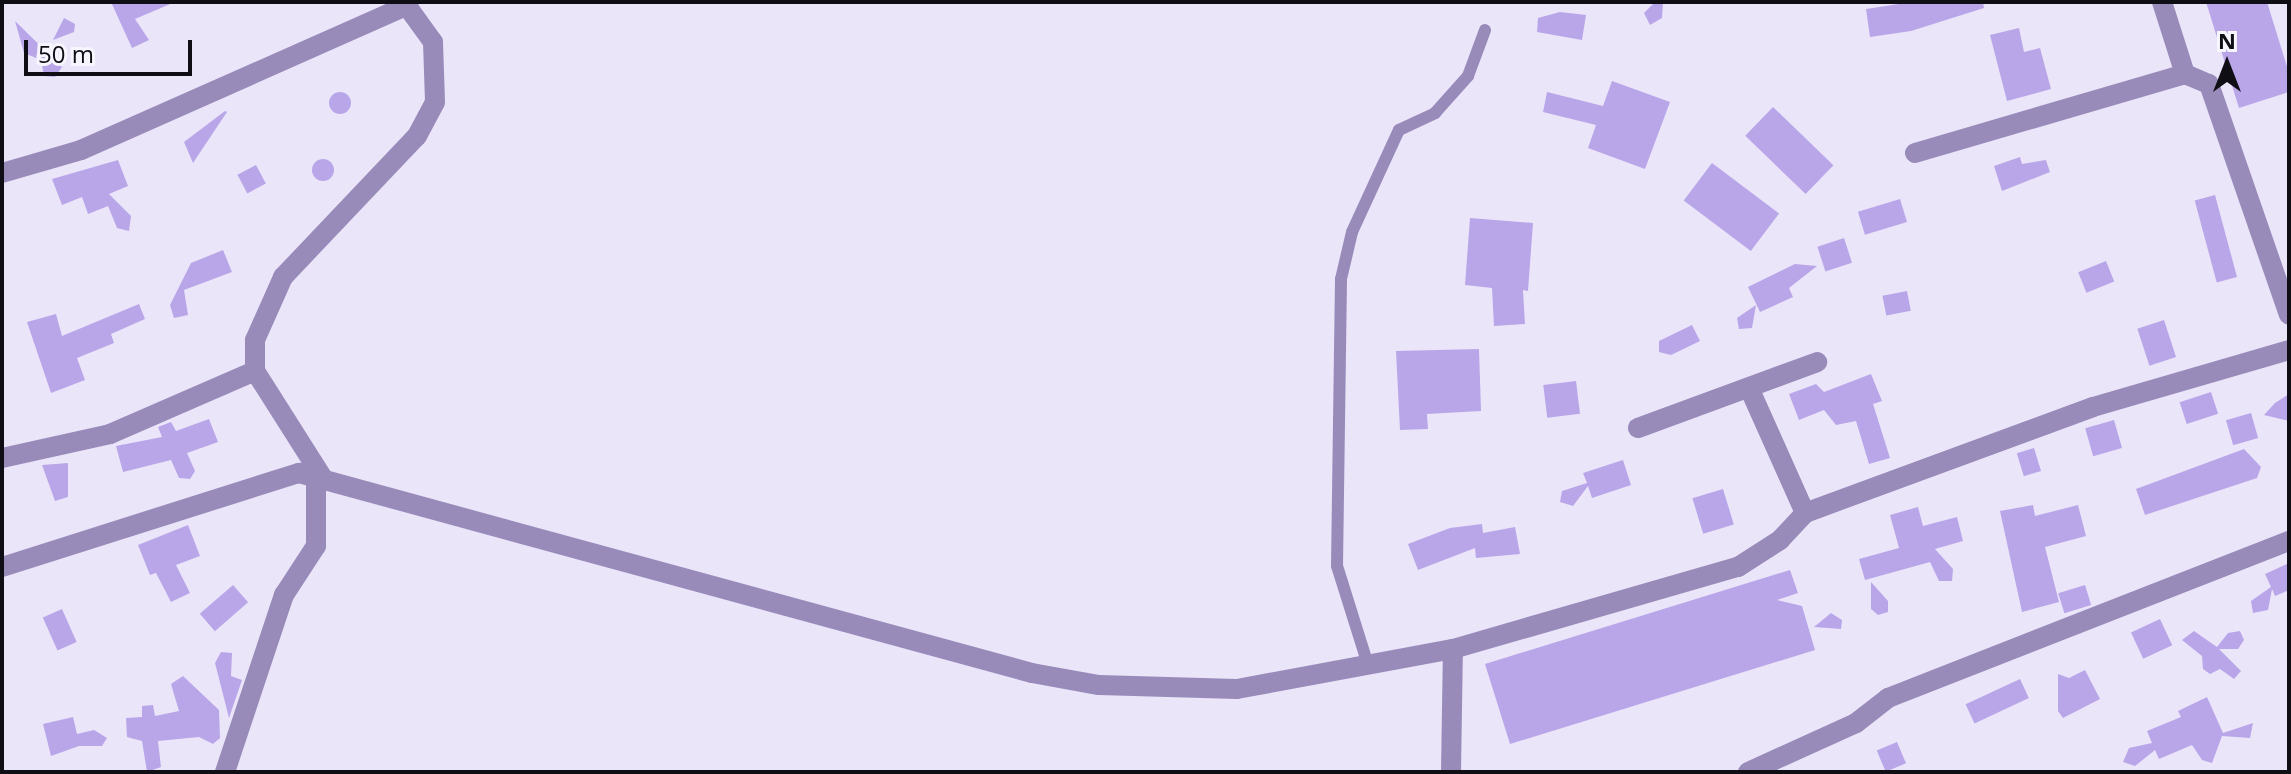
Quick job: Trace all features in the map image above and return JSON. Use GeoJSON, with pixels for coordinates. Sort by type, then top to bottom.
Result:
{"type":"FeatureCollection","features":[{"type":"Feature","properties":{"kind":"street"},"geometry":{"type":"LineString","coordinates":[[2162,2],[2185,74]]}},
{"type":"Feature","properties":{"kind":"street"},"geometry":{"type":"LineString","coordinates":[[2,173],[81,150],[406,4],[433,42],[435,102],[417,136],[283,277],[255,340],[255,371],[321,475]]}},
{"type":"Feature","properties":{"kind":"street"},"geometry":{"type":"LineString","coordinates":[[1915,153],[2185,74],[2209,84],[2289,315]]}},
{"type":"Feature","properties":{"kind":"street"},"geometry":{"type":"LineString","coordinates":[[2,567],[299,473],[321,475],[1032,673],[1099,685],[1237,689],[1369,668],[1453,649],[1738,567],[1780,540],[1805,513],[2093,407],[2289,350]]}},
{"type":"Feature","properties":{"kind":"street"},"geometry":{"type":"LineString","coordinates":[[1638,428],[1750,390],[1817,362]]}},
{"type":"Feature","properties":{"kind":"street"},"geometry":{"type":"LineString","coordinates":[[2,458],[110,434],[255,371]]}},
{"type":"Feature","properties":{"kind":"street"},"geometry":{"type":"LineString","coordinates":[[1750,390],[1805,513]]}},
{"type":"Feature","properties":{"kind":"street"},"geometry":{"type":"LineString","coordinates":[[225,772],[284,595],[316,546],[316,484],[321,475]]}},
{"type":"Feature","properties":{"kind":"street"},"geometry":{"type":"LineString","coordinates":[[1748,772],[1856,723],[1888,698],[2289,541]]}},
{"type":"Feature","properties":{"kind":"street"},"geometry":{"type":"LineString","coordinates":[[1451,772],[1453,649]]}},
{"type":"Feature","properties":{"kind":"lane"},"geometry":{"type":"LineString","coordinates":[[1369,668],[1337,566],[1341,279],[1352,232],[1399,130],[1435,113],[1468,76],[1485,30]]}},
{"type":"Feature","properties":{"kind":"building"},"geometry":{"type":"Polygon","coordinates":[[[111,2],[175,2],[135,19],[149,40],[132,48],[111,2]]]}},
{"type":"Feature","properties":{"kind":"building"},"geometry":{"type":"Polygon","coordinates":[[[1655,2],[1663,2],[1662,18],[1650,25],[1644,13],[1655,2]]]}},
{"type":"Feature","properties":{"kind":"building"},"geometry":{"type":"Polygon","coordinates":[[[1912,2],[1983,2],[1984,8],[1911,31],[1870,37],[1866,9],[1912,2]]]}},
{"type":"Feature","properties":{"kind":"building"},"geometry":{"type":"Polygon","coordinates":[[[2206,2],[2267,2],[2289,73],[2289,92],[2239,108],[2206,2]]]}},
{"type":"Feature","properties":{"kind":"building"},"geometry":{"type":"Polygon","coordinates":[[[1560,12],[1586,15],[1582,40],[1537,32],[1538,18],[1560,12]]]}},
{"type":"Feature","properties":{"kind":"building"},"geometry":{"type":"Polygon","coordinates":[[[64,18],[75,24],[74,32],[53,40],[64,18]]]}},
{"type":"Feature","properties":{"kind":"building"},"geometry":{"type":"Polygon","coordinates":[[[15,21],[62,67],[55,77],[44,76],[41,60],[24,53],[15,21]]]}},
{"type":"Feature","properties":{"kind":"building"},"geometry":{"type":"Polygon","coordinates":[[[2019,28],[2024,52],[2040,48],[2051,89],[2007,101],[1990,35],[2019,28]]]}},
{"type":"Feature","properties":{"kind":"building"},"geometry":{"type":"Polygon","coordinates":[[[1612,81],[1670,102],[1645,169],[1588,148],[1596,125],[1543,112],[1547,92],[1603,106],[1612,81]]]}},
{"type":"Feature","properties":{"kind":"building"},"geometry":{"type":"Polygon","coordinates":[[[340,92],[348,95],[351,103],[348,111],[340,114],[332,111],[329,103],[332,95],[340,92]]]}},
{"type":"Feature","properties":{"kind":"building"},"geometry":{"type":"Polygon","coordinates":[[[1773,107],[1833,165],[1806,194],[1745,136],[1773,107]]]}},
{"type":"Feature","properties":{"kind":"building"},"geometry":{"type":"Polygon","coordinates":[[[227,112],[193,163],[184,142],[227,112]]]}},
{"type":"Feature","properties":{"kind":"building"},"geometry":{"type":"Polygon","coordinates":[[[2020,157],[2022,164],[2046,160],[2050,172],[2002,191],[1994,166],[2020,157]]]}},
{"type":"Feature","properties":{"kind":"building"},"geometry":{"type":"Polygon","coordinates":[[[323,159],[331,162],[334,170],[331,178],[323,181],[315,178],[312,170],[315,162],[323,159]]]}},
{"type":"Feature","properties":{"kind":"building"},"geometry":{"type":"Polygon","coordinates":[[[118,160],[128,186],[109,194],[131,216],[129,231],[117,228],[108,206],[88,214],[82,197],[62,205],[52,179],[118,160]]]}},
{"type":"Feature","properties":{"kind":"building"},"geometry":{"type":"Polygon","coordinates":[[[1712,163],[1779,214],[1751,251],[1684,201],[1712,163]]]}},
{"type":"Feature","properties":{"kind":"building"},"geometry":{"type":"Polygon","coordinates":[[[256,165],[266,184],[247,193],[237,175],[256,165]]]}},
{"type":"Feature","properties":{"kind":"building"},"geometry":{"type":"Polygon","coordinates":[[[2215,195],[2237,277],[2217,283],[2195,200],[2215,195]]]}},
{"type":"Feature","properties":{"kind":"building"},"geometry":{"type":"Polygon","coordinates":[[[1900,199],[1907,222],[1865,235],[1858,212],[1900,199]]]}},
{"type":"Feature","properties":{"kind":"building"},"geometry":{"type":"Polygon","coordinates":[[[1470,218],[1533,223],[1528,291],[1523,290],[1525,324],[1494,326],[1492,288],[1465,285],[1470,218]]]}},
{"type":"Feature","properties":{"kind":"building"},"geometry":{"type":"Polygon","coordinates":[[[1844,238],[1852,263],[1825,271],[1817,247],[1844,238]]]}},
{"type":"Feature","properties":{"kind":"building"},"geometry":{"type":"Polygon","coordinates":[[[223,250],[232,272],[184,290],[188,315],[174,318],[170,305],[191,263],[223,250]]]}},
{"type":"Feature","properties":{"kind":"building"},"geometry":{"type":"Polygon","coordinates":[[[2106,261],[2114,281],[2086,293],[2078,272],[2106,261]]]}},
{"type":"Feature","properties":{"kind":"building"},"geometry":{"type":"Polygon","coordinates":[[[1795,264],[1817,266],[1789,288],[1793,297],[1760,312],[1748,287],[1795,264]]]}},
{"type":"Feature","properties":{"kind":"building"},"geometry":{"type":"Polygon","coordinates":[[[1907,291],[1911,311],[1886,315],[1882,296],[1907,291]]]}},
{"type":"Feature","properties":{"kind":"building"},"geometry":{"type":"Polygon","coordinates":[[[139,304],[145,319],[111,334],[114,343],[77,358],[85,380],[51,393],[27,322],[56,314],[62,336],[139,304]]]}},
{"type":"Feature","properties":{"kind":"building"},"geometry":{"type":"Polygon","coordinates":[[[1756,305],[1752,328],[1739,329],[1737,318],[1756,305]]]}},
{"type":"Feature","properties":{"kind":"building"},"geometry":{"type":"Polygon","coordinates":[[[2164,320],[2176,357],[2149,366],[2137,329],[2164,320]]]}},
{"type":"Feature","properties":{"kind":"building"},"geometry":{"type":"Polygon","coordinates":[[[1692,325],[1700,341],[1671,355],[1659,352],[1659,341],[1692,325]]]}},
{"type":"Feature","properties":{"kind":"building"},"geometry":{"type":"Polygon","coordinates":[[[1479,349],[1481,411],[1427,414],[1428,429],[1400,430],[1396,351],[1479,349]]]}},
{"type":"Feature","properties":{"kind":"building"},"geometry":{"type":"Polygon","coordinates":[[[1871,374],[1882,401],[1873,404],[1890,458],[1869,464],[1856,421],[1836,425],[1824,410],[1799,420],[1789,394],[1816,384],[1824,392],[1871,374]]]}},
{"type":"Feature","properties":{"kind":"building"},"geometry":{"type":"Polygon","coordinates":[[[1576,381],[1580,414],[1547,418],[1543,385],[1576,381]]]}},
{"type":"Feature","properties":{"kind":"building"},"geometry":{"type":"Polygon","coordinates":[[[2211,392],[2218,414],[2187,424],[2180,402],[2211,392]]]}},
{"type":"Feature","properties":{"kind":"building"},"geometry":{"type":"Polygon","coordinates":[[[2289,394],[2289,421],[2264,415],[2275,403],[2289,394]]]}},
{"type":"Feature","properties":{"kind":"building"},"geometry":{"type":"Polygon","coordinates":[[[2251,413],[2258,438],[2233,445],[2226,420],[2251,413]]]}},
{"type":"Feature","properties":{"kind":"building"},"geometry":{"type":"Polygon","coordinates":[[[209,419],[218,442],[187,453],[195,471],[190,479],[179,478],[171,460],[123,472],[116,446],[162,437],[158,427],[171,422],[176,431],[209,419]]]}},
{"type":"Feature","properties":{"kind":"building"},"geometry":{"type":"Polygon","coordinates":[[[2114,420],[2122,448],[2093,456],[2085,428],[2114,420]]]}},
{"type":"Feature","properties":{"kind":"building"},"geometry":{"type":"Polygon","coordinates":[[[2034,448],[2041,471],[2024,476],[2017,453],[2034,448]]]}},
{"type":"Feature","properties":{"kind":"building"},"geometry":{"type":"Polygon","coordinates":[[[2244,449],[2261,467],[2257,478],[2145,515],[2136,489],[2244,449]]]}},
{"type":"Feature","properties":{"kind":"building"},"geometry":{"type":"Polygon","coordinates":[[[1623,460],[1631,485],[1592,498],[1588,486],[1573,506],[1560,502],[1562,491],[1587,483],[1583,473],[1623,460]]]}},
{"type":"Feature","properties":{"kind":"building"},"geometry":{"type":"Polygon","coordinates":[[[68,463],[68,497],[55,501],[42,465],[68,463]]]}},
{"type":"Feature","properties":{"kind":"building"},"geometry":{"type":"Polygon","coordinates":[[[1723,489],[1734,524],[1703,534],[1692,498],[1723,489]]]}},
{"type":"Feature","properties":{"kind":"building"},"geometry":{"type":"Polygon","coordinates":[[[2033,505],[2035,516],[2078,505],[2086,536],[2045,547],[2059,602],[2022,612],[2000,511],[2033,505]]]}},
{"type":"Feature","properties":{"kind":"building"},"geometry":{"type":"Polygon","coordinates":[[[1918,507],[1923,526],[1957,517],[1963,541],[1935,549],[1953,569],[1952,581],[1939,581],[1930,562],[1865,580],[1859,559],[1899,548],[1890,515],[1918,507]]]}},
{"type":"Feature","properties":{"kind":"building"},"geometry":{"type":"Polygon","coordinates":[[[1482,524],[1483,533],[1515,527],[1520,554],[1476,558],[1475,548],[1418,570],[1408,544],[1450,528],[1482,524]]]}},
{"type":"Feature","properties":{"kind":"building"},"geometry":{"type":"Polygon","coordinates":[[[188,525],[200,556],[176,565],[190,593],[171,602],[156,573],[150,575],[138,545],[188,525]]]}},
{"type":"Feature","properties":{"kind":"building"},"geometry":{"type":"Polygon","coordinates":[[[2289,563],[2289,590],[2275,596],[2272,589],[2268,610],[2253,613],[2251,601],[2271,587],[2265,574],[2289,563]]]}},
{"type":"Feature","properties":{"kind":"building"},"geometry":{"type":"Polygon","coordinates":[[[1790,570],[1798,593],[1777,600],[1802,606],[1815,650],[1510,744],[1485,664],[1790,570]]]}},
{"type":"Feature","properties":{"kind":"building"},"geometry":{"type":"Polygon","coordinates":[[[1871,582],[1888,601],[1888,612],[1878,615],[1871,609],[1871,582]]]}},
{"type":"Feature","properties":{"kind":"building"},"geometry":{"type":"Polygon","coordinates":[[[233,585],[248,602],[215,631],[200,614],[233,585]]]}},
{"type":"Feature","properties":{"kind":"building"},"geometry":{"type":"Polygon","coordinates":[[[2085,585],[2091,605],[2064,613],[2058,593],[2085,585]]]}},
{"type":"Feature","properties":{"kind":"building"},"geometry":{"type":"Polygon","coordinates":[[[62,609],[77,642],[57,650],[43,618],[62,609]]]}},
{"type":"Feature","properties":{"kind":"building"},"geometry":{"type":"Polygon","coordinates":[[[1831,613],[1842,620],[1841,629],[1814,627],[1831,613]]]}},
{"type":"Feature","properties":{"kind":"building"},"geometry":{"type":"Polygon","coordinates":[[[2160,619],[2172,645],[2143,659],[2131,633],[2160,619]]]}},
{"type":"Feature","properties":{"kind":"building"},"geometry":{"type":"Polygon","coordinates":[[[2194,631],[2217,647],[2228,633],[2240,631],[2244,640],[2238,649],[2219,649],[2241,671],[2234,679],[2220,669],[2210,674],[2203,669],[2202,656],[2182,640],[2194,631]]]}},
{"type":"Feature","properties":{"kind":"building"},"geometry":{"type":"Polygon","coordinates":[[[221,652],[232,653],[231,676],[242,680],[229,718],[215,663],[221,652]]]}},
{"type":"Feature","properties":{"kind":"building"},"geometry":{"type":"Polygon","coordinates":[[[2085,670],[2100,699],[2063,718],[2058,711],[2058,674],[2069,678],[2085,670]]]}},
{"type":"Feature","properties":{"kind":"building"},"geometry":{"type":"Polygon","coordinates":[[[183,676],[219,710],[220,738],[213,744],[199,737],[158,741],[161,767],[147,772],[142,741],[127,737],[126,718],[142,717],[142,706],[153,705],[155,716],[179,711],[171,684],[183,676]]]}},
{"type":"Feature","properties":{"kind":"building"},"geometry":{"type":"Polygon","coordinates":[[[2020,679],[2029,698],[1974,723],[1966,704],[2020,679]]]}},
{"type":"Feature","properties":{"kind":"building"},"geometry":{"type":"Polygon","coordinates":[[[2207,697],[2223,733],[2253,723],[2250,738],[2222,736],[2212,763],[2202,760],[2192,745],[2159,759],[2155,750],[2135,766],[2123,762],[2129,748],[2152,743],[2147,731],[2181,717],[2178,711],[2207,697]]]}},
{"type":"Feature","properties":{"kind":"building"},"geometry":{"type":"Polygon","coordinates":[[[73,717],[77,734],[94,730],[107,738],[102,746],[79,746],[51,756],[43,724],[73,717]]]}},
{"type":"Feature","properties":{"kind":"building"},"geometry":{"type":"Polygon","coordinates":[[[1897,742],[1906,763],[1886,772],[1877,751],[1897,742]]]}}]}
